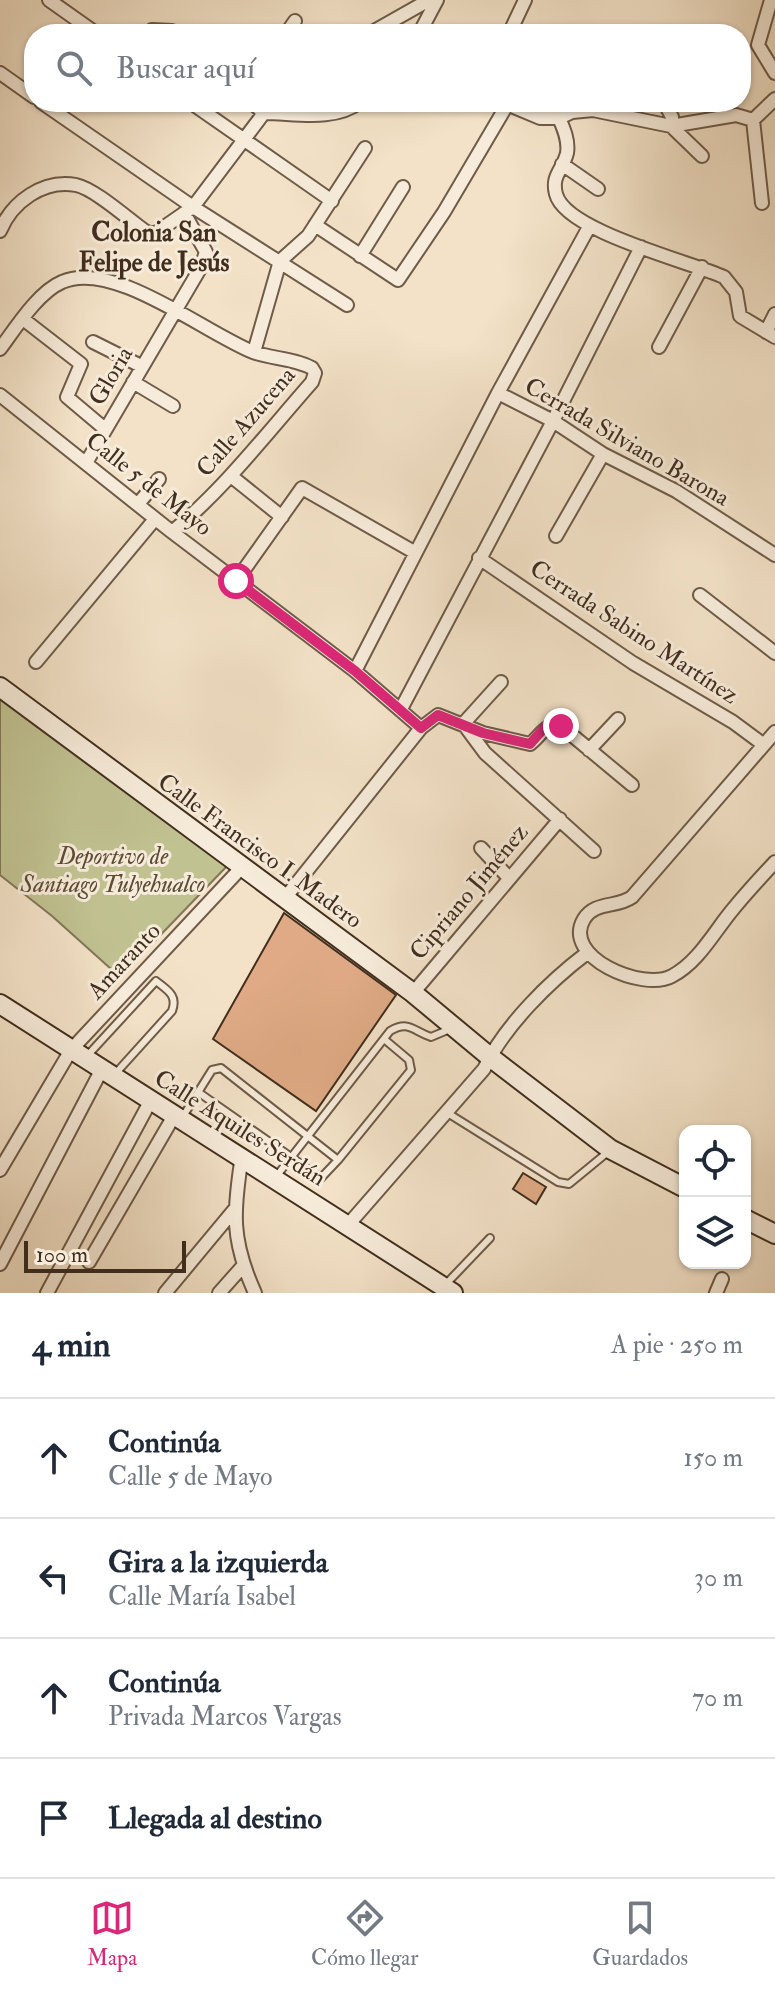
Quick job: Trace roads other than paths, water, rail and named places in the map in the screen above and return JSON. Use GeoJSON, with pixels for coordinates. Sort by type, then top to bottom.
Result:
{"type":"FeatureCollection","features":[{"type":"Feature","properties":{"kind":"main road","name":"Calle Francisco I. Madero"},"geometry":{"type":"LineString","coordinates":[[0,687],[413,993],[610,1149],[679,1185]]}},
{"type":"Feature","properties":{"kind":"main road","name":"Calle Aquiles Serdán"},"geometry":{"type":"LineString","coordinates":[[0,1004],[448,1290]]}},
{"type":"Feature","properties":{"kind":"main road"},"geometry":{"type":"LineString","coordinates":[[751,1222],[775,1234]]}},
{"type":"Feature","properties":{"kind":"street"},"geometry":{"type":"LineString","coordinates":[[49,0],[83,24]]}},
{"type":"Feature","properties":{"kind":"street"},"geometry":{"type":"LineString","coordinates":[[387,24],[429,0]]}},
{"type":"Feature","properties":{"kind":"street"},"geometry":{"type":"LineString","coordinates":[[424,24],[437,0]]}},
{"type":"Feature","properties":{"kind":"street"},"geometry":{"type":"LineString","coordinates":[[514,24],[525,0]]}},
{"type":"Feature","properties":{"kind":"street"},"geometry":{"type":"LineString","coordinates":[[771,0],[758,45],[775,73]]}},
{"type":"Feature","properties":{"kind":"street"},"geometry":{"type":"LineString","coordinates":[[0,73],[24,90]]}},
{"type":"Feature","properties":{"kind":"street"},"geometry":{"type":"LineString","coordinates":[[753,120],[775,99]]}},
{"type":"Feature","properties":{"kind":"street"},"geometry":{"type":"LineString","coordinates":[[55,112],[188,210],[280,261],[347,305]]}},
{"type":"Feature","properties":{"kind":"street"},"geometry":{"type":"LineString","coordinates":[[204,112],[332,201]]}},
{"type":"Feature","properties":{"kind":"street"},"geometry":{"type":"LineString","coordinates":[[0,231],[25,197],[36,190],[75,185],[151,234],[188,210],[264,113],[328,115],[341,112]]}},
{"type":"Feature","properties":{"kind":"street"},"geometry":{"type":"LineString","coordinates":[[315,225],[398,280],[444,212],[499,112]]}},
{"type":"Feature","properties":{"kind":"street"},"geometry":{"type":"LineString","coordinates":[[526,112],[540,118],[559,118],[572,112]]}},
{"type":"Feature","properties":{"kind":"street"},"geometry":{"type":"LineString","coordinates":[[603,112],[671,126],[736,115],[753,120]]}},
{"type":"Feature","properties":{"kind":"street"},"geometry":{"type":"LineString","coordinates":[[669,112],[671,126]]}},
{"type":"Feature","properties":{"kind":"street"},"geometry":{"type":"LineString","coordinates":[[559,118],[567,137],[567,152],[553,181],[556,198],[589,227],[724,277],[732,285],[740,316],[771,334],[775,314]]}},
{"type":"Feature","properties":{"kind":"street"},"geometry":{"type":"LineString","coordinates":[[753,120],[762,203]]}},
{"type":"Feature","properties":{"kind":"street"},"geometry":{"type":"LineString","coordinates":[[671,126],[702,156]]}},
{"type":"Feature","properties":{"kind":"street"},"geometry":{"type":"LineString","coordinates":[[0,349],[49,290],[63,281],[83,278],[112,281],[140,292],[254,352],[280,261],[308,236],[365,148]]}},
{"type":"Feature","properties":{"kind":"street"},"geometry":{"type":"LineString","coordinates":[[562,164],[598,189]]}},
{"type":"Feature","properties":{"kind":"street"},"geometry":{"type":"LineString","coordinates":[[360,256],[403,187]]}},
{"type":"Feature","properties":{"kind":"street","name":"Gloria"},"geometry":{"type":"LineString","coordinates":[[86,463],[201,267],[206,252],[188,210]]}},
{"type":"Feature","properties":{"kind":"street"},"geometry":{"type":"LineString","coordinates":[[355,671],[414,552],[589,227]]}},
{"type":"Feature","properties":{"kind":"street"},"geometry":{"type":"LineString","coordinates":[[401,709],[641,247]]}},
{"type":"Feature","properties":{"kind":"street"},"geometry":{"type":"LineString","coordinates":[[659,347],[702,267]]}},
{"type":"Feature","properties":{"kind":"street"},"geometry":{"type":"LineString","coordinates":[[23,319],[81,364],[67,397],[105,429]]}},
{"type":"Feature","properties":{"kind":"street"},"geometry":{"type":"LineString","coordinates":[[93,342],[141,366]]}},
{"type":"Feature","properties":{"kind":"street","name":"Calle Azucena"},"geometry":{"type":"LineString","coordinates":[[172,532],[231,476],[312,382],[315,373],[306,365],[254,352]]}},
{"type":"Feature","properties":{"kind":"street"},"geometry":{"type":"LineString","coordinates":[[133,382],[173,406]]}},
{"type":"Feature","properties":{"kind":"street","name":"Cerrada Silviano Barona"},"geometry":{"type":"LineString","coordinates":[[498,393],[553,421],[603,454],[676,491],[775,555]]}},
{"type":"Feature","properties":{"kind":"street","name":"Calle 5 de Mayo"},"geometry":{"type":"LineString","coordinates":[[0,395],[155,519],[355,671],[421,728]]}},
{"type":"Feature","properties":{"kind":"street"},"geometry":{"type":"LineString","coordinates":[[556,536],[603,454]]}},
{"type":"Feature","properties":{"kind":"street"},"geometry":{"type":"LineString","coordinates":[[231,476],[282,517]]}},
{"type":"Feature","properties":{"kind":"street"},"geometry":{"type":"LineString","coordinates":[[138,504],[159,479]]}},
{"type":"Feature","properties":{"kind":"street"},"geometry":{"type":"LineString","coordinates":[[236,581],[302,488],[414,552]]}},
{"type":"Feature","properties":{"kind":"street"},"geometry":{"type":"LineString","coordinates":[[36,662],[155,519]]}},
{"type":"Feature","properties":{"kind":"street","name":"Cerrada Sabino Martínez"},"geometry":{"type":"LineString","coordinates":[[479,558],[633,663],[733,722],[764,745]]}},
{"type":"Feature","properties":{"kind":"street"},"geometry":{"type":"LineString","coordinates":[[700,595],[775,653]]}},
{"type":"Feature","properties":{"kind":"street"},"geometry":{"type":"LineString","coordinates":[[463,724],[501,682]]}},
{"type":"Feature","properties":{"kind":"street"},"geometry":{"type":"LineString","coordinates":[[285,898],[421,728],[438,715],[483,733],[530,744],[545,727],[561,726],[632,785]]}},
{"type":"Feature","properties":{"kind":"street"},"geometry":{"type":"LineString","coordinates":[[589,750],[618,719]]}},
{"type":"Feature","properties":{"kind":"street"},"geometry":{"type":"LineString","coordinates":[[463,724],[485,753],[594,851]]}},
{"type":"Feature","properties":{"kind":"street"},"geometry":{"type":"LineString","coordinates":[[775,732],[632,897],[624,903],[597,906],[590,912],[581,927],[581,942],[587,953],[600,963],[631,978],[654,982],[670,977],[688,966],[775,862]]}},
{"type":"Feature","properties":{"kind":"street","name":"Cipriano Jiménez"},"geometry":{"type":"LineString","coordinates":[[413,993],[560,819]]}},
{"type":"Feature","properties":{"kind":"street"},"geometry":{"type":"LineString","coordinates":[[481,848],[509,878]]}},
{"type":"Feature","properties":{"kind":"street","name":"Amaranto"},"geometry":{"type":"LineString","coordinates":[[0,1170],[78,1054],[144,971],[242,867]]}},
{"type":"Feature","properties":{"kind":"street"},"geometry":{"type":"LineString","coordinates":[[348,1225],[484,1069],[496,1043],[564,972],[587,953]]}},
{"type":"Feature","properties":{"kind":"street"},"geometry":{"type":"LineString","coordinates":[[0,1264],[107,1073]]}},
{"type":"Feature","properties":{"kind":"street"},"geometry":{"type":"LineString","coordinates":[[47,1293],[151,1100]]}},
{"type":"Feature","properties":{"kind":"street"},"geometry":{"type":"LineString","coordinates":[[89,1262],[178,1116]]}},
{"type":"Feature","properties":{"kind":"street"},"geometry":{"type":"LineString","coordinates":[[242,1156],[234,1210],[243,1266],[255,1293]]}},
{"type":"Feature","properties":{"kind":"street"},"geometry":{"type":"LineString","coordinates":[[165,1293],[234,1210]]}},
{"type":"Feature","properties":{"kind":"street"},"geometry":{"type":"LineString","coordinates":[[219,1293],[243,1266]]}},
{"type":"Feature","properties":{"kind":"street"},"geometry":{"type":"LineString","coordinates":[[716,1293],[722,1279]]}},
{"type":"Feature","properties":{"kind":"lane"},"geometry":{"type":"LineString","coordinates":[[107,1073],[172,1011],[175,1002],[173,995],[144,971]]}},
{"type":"Feature","properties":{"kind":"lane"},"geometry":{"type":"LineString","coordinates":[[78,1054],[156,981]]}},
{"type":"Feature","properties":{"kind":"lane"},"geometry":{"type":"LineString","coordinates":[[275,1178],[390,1031],[400,1025],[408,1026],[431,1037],[454,1027]]}},
{"type":"Feature","properties":{"kind":"lane"},"geometry":{"type":"LineString","coordinates":[[198,1092],[321,1178],[411,1070],[409,1060],[384,1039]]}},
{"type":"Feature","properties":{"kind":"lane"},"geometry":{"type":"LineString","coordinates":[[178,1116],[212,1070],[221,1068],[338,1160]]}},
{"type":"Feature","properties":{"kind":"lane"},"geometry":{"type":"LineString","coordinates":[[446,1112],[558,1182],[569,1184],[610,1149]]}},
{"type":"Feature","properties":{"kind":"lane"},"geometry":{"type":"LineString","coordinates":[[448,1290],[490,1238]]}},
{"type":"Feature","properties":{"kind":"district","name":"Colonia San Felipe de Jesús"},"geometry":{"type":"Point","coordinates":[154,248]}},
{"type":"Feature","properties":{"kind":"park label","name":"Deportivo de Santiago Tulyehualco"},"geometry":{"type":"Point","coordinates":[113,870]}}]}
